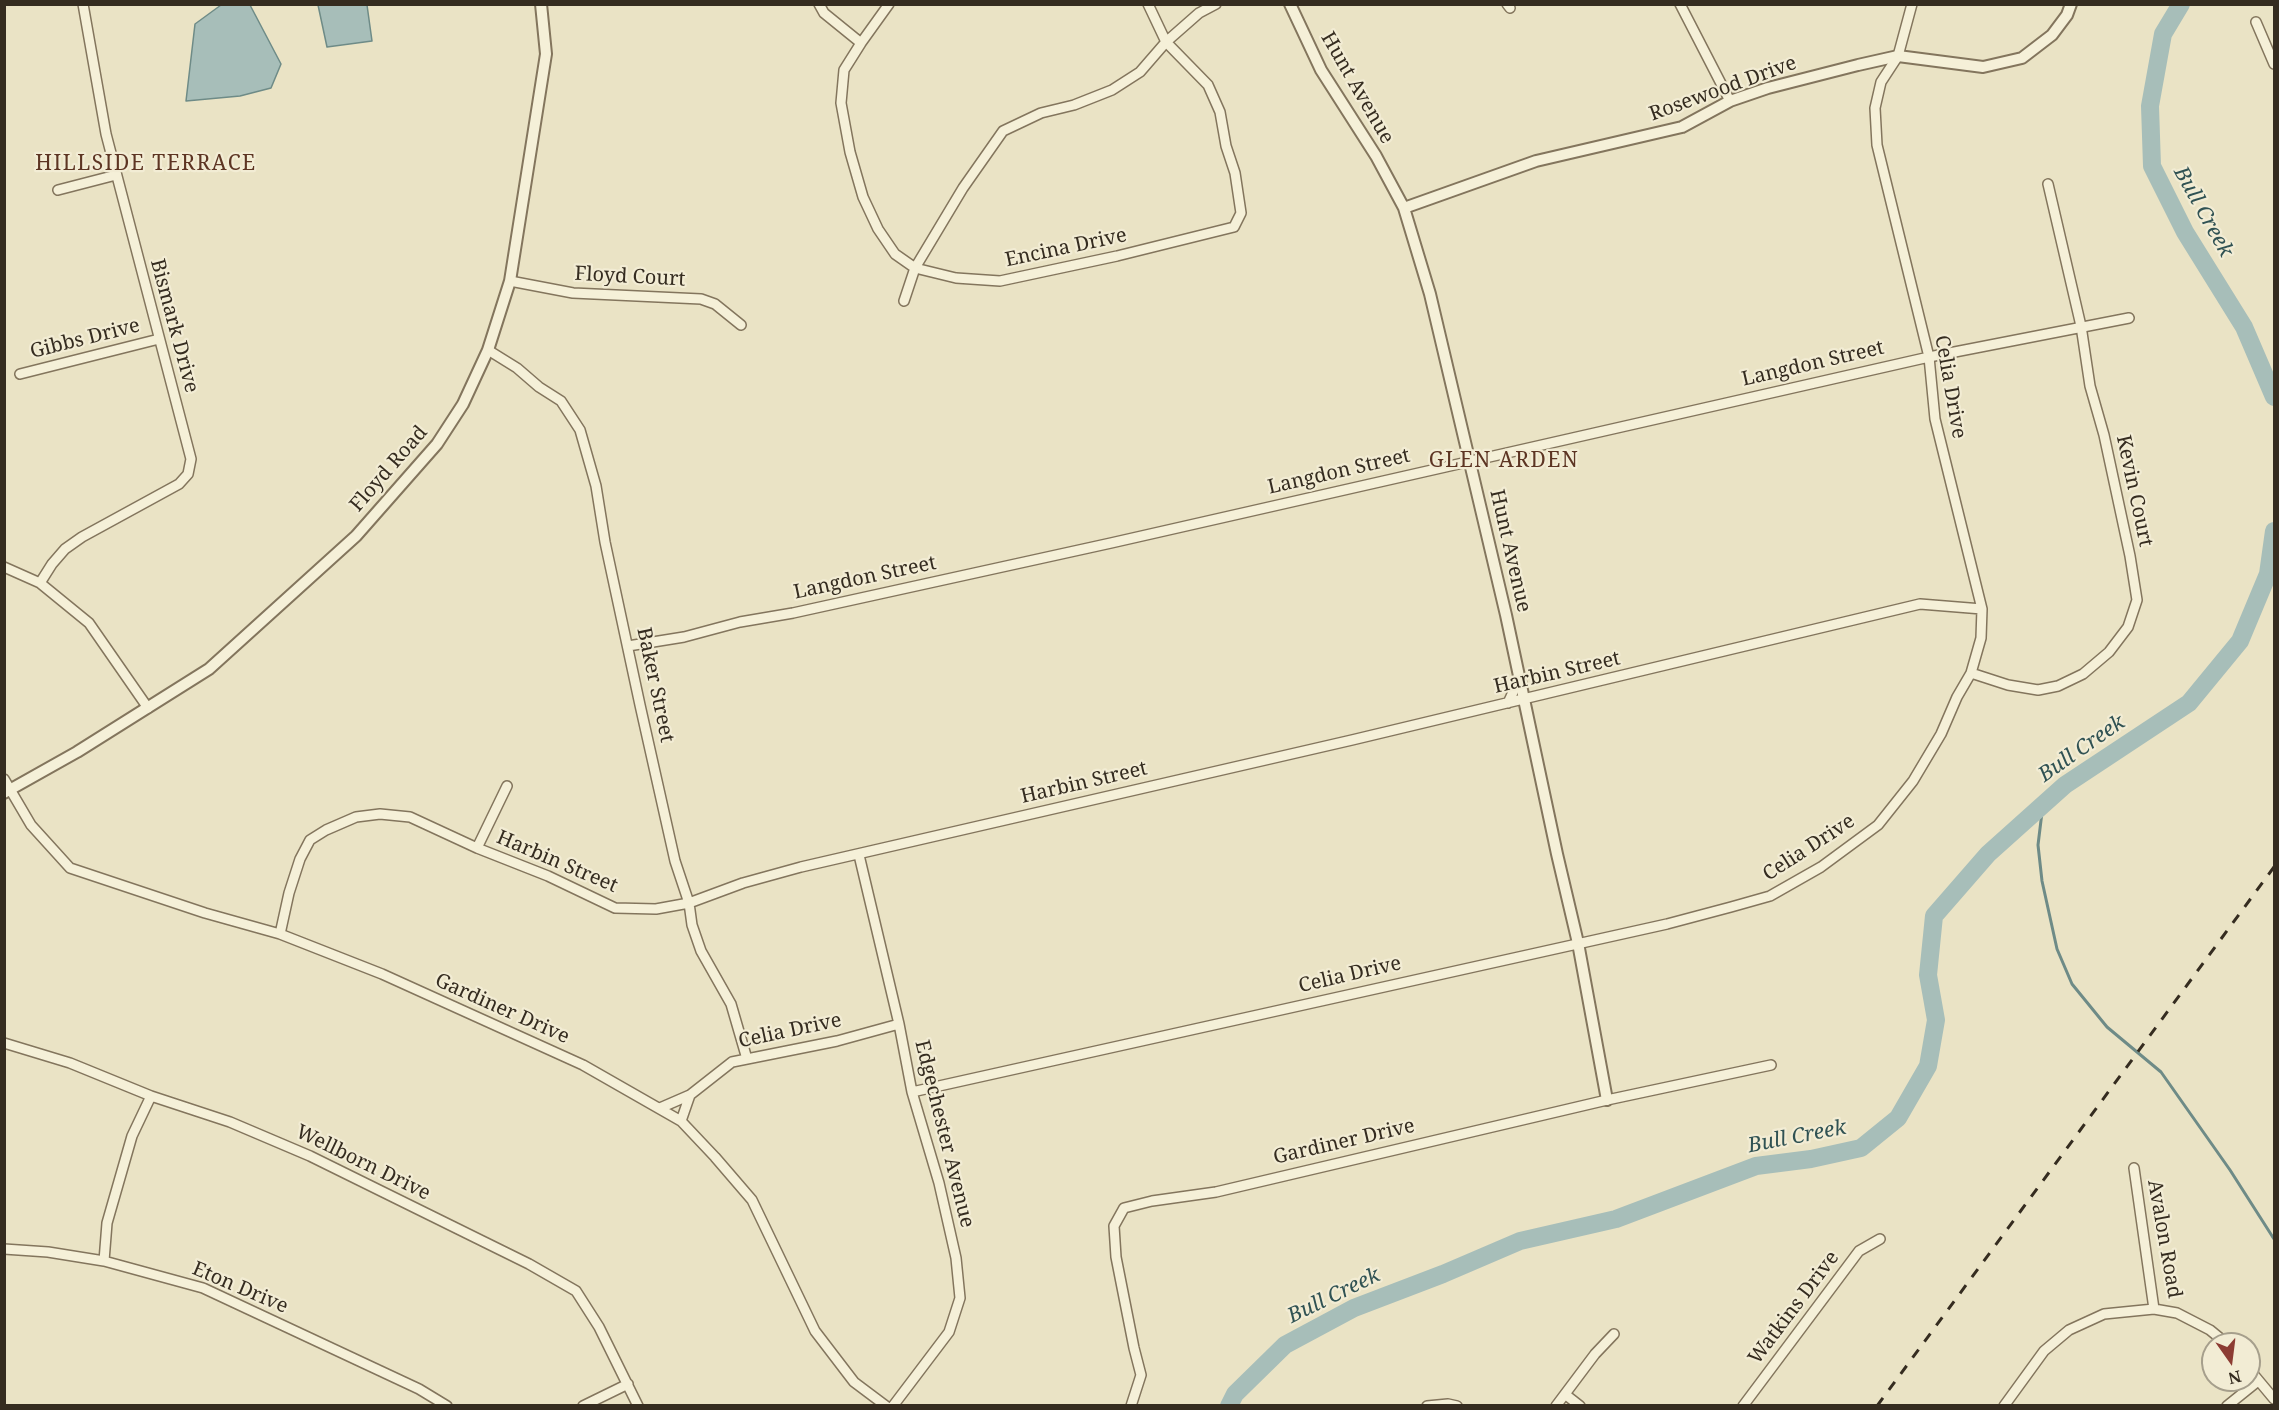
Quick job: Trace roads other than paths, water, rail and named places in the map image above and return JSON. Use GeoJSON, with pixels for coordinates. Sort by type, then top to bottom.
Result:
{"type":"FeatureCollection","features":[{"type":"Feature","properties":{"kind":"street","name":"Bismark Drive"},"geometry":{"type":"LineString","coordinates":[[40,583],[65,549],[82,537],[179,484],[188,474],[190,459],[116,175],[97,89],[83,4]]}},
{"type":"Feature","properties":{"kind":"street","name":"Floyd Road"},"geometry":{"type":"LineString","coordinates":[[7,792],[77,752],[209,669],[356,536],[437,444],[463,404],[488,350],[510,281],[546,54],[541,4]]}},
{"type":"Feature","properties":{"kind":"street"},"geometry":{"type":"LineString","coordinates":[[819,4],[824,13],[861,43]]}},
{"type":"Feature","properties":{"kind":"street"},"geometry":{"type":"LineString","coordinates":[[889,4],[844,70],[841,103],[850,152],[863,198],[878,229],[895,254],[915,268]]}},
{"type":"Feature","properties":{"kind":"street","name":"Encina Drive"},"geometry":{"type":"LineString","coordinates":[[915,268],[956,278],[1000,281],[1234,227],[1241,213],[1235,172],[1226,146],[1220,112],[1208,85],[1166,42],[1148,4]]}},
{"type":"Feature","properties":{"kind":"street"},"geometry":{"type":"LineString","coordinates":[[904,301],[915,268],[963,188],[1003,131],[1041,113],[1074,105],[1112,90],[1140,72],[1166,42],[1199,13],[1216,4]]}},
{"type":"Feature","properties":{"kind":"street","name":"Hunt Avenue"},"geometry":{"type":"LineString","coordinates":[[1290,4],[1321,70],[1376,156],[1404,208],[1430,294],[1520,678],[1578,943],[1607,1100]]}},
{"type":"Feature","properties":{"kind":"street"},"geometry":{"type":"LineString","coordinates":[[1680,4],[1730,101]]}},
{"type":"Feature","properties":{"kind":"street","name":"Celia Drive"},"geometry":{"type":"LineString","coordinates":[[912,1092],[1667,924],[1770,896],[1821,867],[1878,825],[1913,781],[1941,734],[1957,697],[1971,673],[1981,638],[1982,609],[1935,420],[1929,357],[1877,145],[1875,108],[1881,82],[1898,56],[1912,4]]}},
{"type":"Feature","properties":{"kind":"street","name":"Rosewood Drive"},"geometry":{"type":"LineString","coordinates":[[1404,208],[1536,161],[1682,127],[1730,101],[1768,88],[1898,56],[1983,67],[2022,58],[2052,35],[2067,15],[2071,4]]}},
{"type":"Feature","properties":{"kind":"street"},"geometry":{"type":"LineString","coordinates":[[2256,22],[2274,64]]}},
{"type":"Feature","properties":{"kind":"street"},"geometry":{"type":"LineString","coordinates":[[58,190],[116,175]]}},
{"type":"Feature","properties":{"kind":"street","name":"Kevin Court"},"geometry":{"type":"LineString","coordinates":[[1971,673],[2008,685],[2038,690],[2058,686],[2083,674],[2109,652],[2128,627],[2137,600],[2104,435],[2090,386],[2081,326],[2048,184]]}},
{"type":"Feature","properties":{"kind":"street","name":"Floyd Court"},"geometry":{"type":"LineString","coordinates":[[510,281],[573,292],[701,299],[715,304],[741,325]]}},
{"type":"Feature","properties":{"kind":"street","name":"Langdon Street"},"geometry":{"type":"LineString","coordinates":[[628,646],[684,637],[740,622],[805,610],[1929,357],[2129,318]]}},
{"type":"Feature","properties":{"kind":"street","name":"Gibbs Drive"},"geometry":{"type":"LineString","coordinates":[[20,374],[159,339]]}},
{"type":"Feature","properties":{"kind":"street","name":"Baker Street"},"geometry":{"type":"LineString","coordinates":[[488,350],[517,368],[539,387],[561,401],[580,430],[596,486],[605,542],[675,861],[701,951],[731,1004],[747,1059]]}},
{"type":"Feature","properties":{"kind":"street"},"geometry":{"type":"LineString","coordinates":[[4,567],[40,583],[90,622],[148,708]]}},
{"type":"Feature","properties":{"kind":"street","name":"Harbin Street"},"geometry":{"type":"LineString","coordinates":[[280,934],[300,859],[310,840],[356,817],[380,814],[410,817],[477,848],[548,876],[615,908],[656,909],[689,903],[743,883],[801,867],[1508,703],[1920,604],[1982,609]]}},
{"type":"Feature","properties":{"kind":"street"},"geometry":{"type":"LineString","coordinates":[[1508,703],[1520,678]]}},
{"type":"Feature","properties":{"kind":"street","name":"Gardiner Drive"},"geometry":{"type":"LineString","coordinates":[[4,779],[7,792],[32,825],[70,868],[205,913],[280,934],[382,974],[583,1065],[681,1121],[716,1157],[752,1200],[815,1331],[854,1382],[886,1406]]}},
{"type":"Feature","properties":{"kind":"street"},"geometry":{"type":"LineString","coordinates":[[477,848],[507,786]]}},
{"type":"Feature","properties":{"kind":"street","name":"Edgechester Avenue"},"geometry":{"type":"LineString","coordinates":[[859,855],[899,1024],[912,1092],[941,1194],[956,1258],[960,1298],[949,1332],[893,1406]]}},
{"type":"Feature","properties":{"kind":"street","name":"Celia Drive"},"geometry":{"type":"LineString","coordinates":[[660,1108],[690,1095],[732,1062],[837,1041],[899,1024]]}},
{"type":"Feature","properties":{"kind":"street","name":"Wellborn Drive"},"geometry":{"type":"LineString","coordinates":[[4,1043],[70,1063],[151,1096],[230,1122],[310,1156],[529,1264],[576,1291],[599,1327],[638,1406]]}},
{"type":"Feature","properties":{"kind":"street","name":"Gardiner Drive"},"geometry":{"type":"LineString","coordinates":[[1131,1406],[1141,1375],[1116,1257],[1114,1226],[1124,1208],[1152,1201],[1216,1192],[1607,1100],[1771,1065]]}},
{"type":"Feature","properties":{"kind":"street"},"geometry":{"type":"LineString","coordinates":[[681,1121],[690,1095]]}},
{"type":"Feature","properties":{"kind":"street"},"geometry":{"type":"LineString","coordinates":[[104,1261],[107,1223],[132,1136],[151,1096]]}},
{"type":"Feature","properties":{"kind":"street","name":"Avalon Road"},"geometry":{"type":"LineString","coordinates":[[2134,1168],[2154,1308],[2192,1319],[2213,1332]]}},
{"type":"Feature","properties":{"kind":"street","name":"Watkins Drive"},"geometry":{"type":"LineString","coordinates":[[1743,1406],[1859,1251],[1880,1239]]}},
{"type":"Feature","properties":{"kind":"street","name":"Eton Drive"},"geometry":{"type":"LineString","coordinates":[[4,1249],[48,1252],[104,1261],[203,1288],[419,1389],[447,1406]]}},
{"type":"Feature","properties":{"kind":"street"},"geometry":{"type":"LineString","coordinates":[[2004,1406],[2044,1351],[2069,1330],[2104,1314],[2154,1308]]}},
{"type":"Feature","properties":{"kind":"street"},"geometry":{"type":"LineString","coordinates":[[1557,1406],[1595,1354],[1614,1334]]}},
{"type":"Feature","properties":{"kind":"street"},"geometry":{"type":"LineString","coordinates":[[583,1406],[628,1384]]}},
{"type":"Feature","properties":{"kind":"street"},"geometry":{"type":"LineString","coordinates":[[2261,1384],[2274,1399]]}},
{"type":"Feature","properties":{"kind":"street"},"geometry":{"type":"LineString","coordinates":[[2227,1406],[2244,1392]]}},
{"type":"Feature","properties":{"kind":"street"},"geometry":{"type":"LineString","coordinates":[[1566,1395],[1580,1406]]}},
{"type":"Feature","properties":{"kind":"street"},"geometry":{"type":"LineString","coordinates":[[1427,1406],[1448,1404],[1457,1406]]}},
{"type":"Feature","properties":{"kind":"water"},"geometry":{"type":"Polygon","coordinates":[[[221,5],[250,5],[281,64],[271,88],[240,96],[186,101],[195,24],[221,5]]]}},
{"type":"Feature","properties":{"kind":"water"},"geometry":{"type":"Polygon","coordinates":[[[318,5],[367,5],[372,41],[327,47],[318,5]]]}},
{"type":"Feature","properties":{"kind":"waterway","name":"Bull Creek"},"geometry":{"type":"LineString","coordinates":[[2181,4],[2163,34],[2150,106],[2152,166],[2185,232],[2244,327],[2274,397]]}},
{"type":"Feature","properties":{"kind":"waterway","name":"Bull Creek"},"geometry":{"type":"LineString","coordinates":[[1229,1406],[1235,1394],[1285,1345],[1354,1308],[1520,1241],[1616,1219],[1756,1166],[1811,1159],[1861,1148],[1898,1118],[1928,1066],[1936,1020],[1928,975],[1934,916],[1988,854],[2065,785],[2189,703],[2240,641],[2268,574],[2274,531]]}},
{"type":"Feature","properties":{"kind":"waterway"},"geometry":{"type":"LineString","coordinates":[[2043,804],[2038,845],[2042,881],[2057,949],[2072,984],[2107,1027],[2161,1072],[2230,1170],[2274,1239]]}},
{"type":"Feature","properties":{"kind":"railway"},"geometry":{"type":"LineString","coordinates":[[1877,1406],[2274,867]]}},
{"type":"Feature","properties":{"kind":"district","name":"HILLSIDE TERRACE"},"geometry":{"type":"Point","coordinates":[146,164]}},
{"type":"Feature","properties":{"kind":"district","name":"GLEN ARDEN"},"geometry":{"type":"Point","coordinates":[1504,461]}}]}
